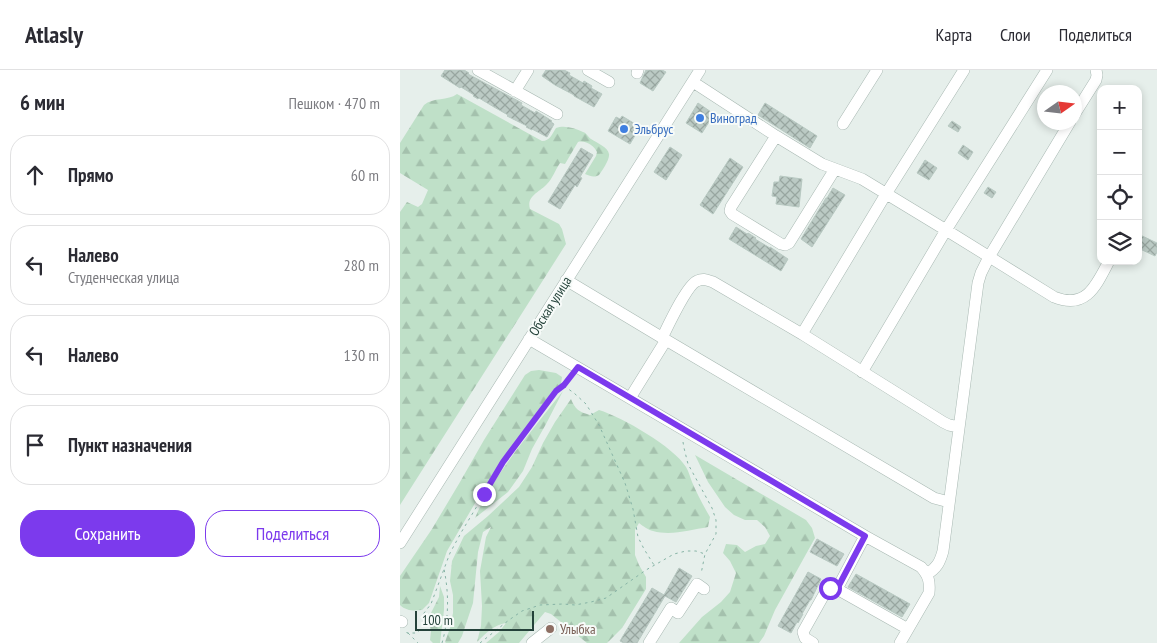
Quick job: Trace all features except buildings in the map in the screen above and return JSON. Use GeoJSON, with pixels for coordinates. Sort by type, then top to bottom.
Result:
{"type":"FeatureCollection","features":[{"type":"Feature","properties":{"kind":"street"},"geometry":{"type":"LineString","coordinates":[[478,70],[557,114]]}},
{"type":"Feature","properties":{"kind":"street"},"geometry":{"type":"LineString","coordinates":[[515,90],[528,70]]}},
{"type":"Feature","properties":{"kind":"street"},"geometry":{"type":"LineString","coordinates":[[588,70],[609,82]]}},
{"type":"Feature","properties":{"kind":"street","name":"Обская улица"},"geometry":{"type":"LineString","coordinates":[[400,542],[700,70]]}},
{"type":"Feature","properties":{"kind":"street"},"geometry":{"type":"LineString","coordinates":[[844,124],[877,70]]}},
{"type":"Feature","properties":{"kind":"street"},"geometry":{"type":"LineString","coordinates":[[802,334],[886,194],[964,70]]}},
{"type":"Feature","properties":{"kind":"street"},"geometry":{"type":"LineString","coordinates":[[862,372],[946,230],[1047,70]]}},
{"type":"Feature","properties":{"kind":"street"},"geometry":{"type":"LineString","coordinates":[[1082,102],[1096,80],[1096,70]]}},
{"type":"Feature","properties":{"kind":"street"},"geometry":{"type":"LineString","coordinates":[[693,82],[822,164],[862,179],[1063,301],[1079,300],[1088,295],[1107,265]]}},
{"type":"Feature","properties":{"kind":"street"},"geometry":{"type":"LineString","coordinates":[[927,574],[936,569],[943,552],[978,282],[989,257],[1065,130]]}},
{"type":"Feature","properties":{"kind":"street"},"geometry":{"type":"LineString","coordinates":[[776,136],[730,211],[781,244],[789,243],[835,169]]}},
{"type":"Feature","properties":{"kind":"street"},"geometry":{"type":"LineString","coordinates":[[630,398],[664,339],[688,290],[695,282],[700,279],[706,279],[802,334],[943,422],[959,427]]}},
{"type":"Feature","properties":{"kind":"street"},"geometry":{"type":"LineString","coordinates":[[566,280],[934,498],[949,502]]}},
{"type":"Feature","properties":{"kind":"street"},"geometry":{"type":"LineString","coordinates":[[529,338],[921,567],[927,574],[930,584],[929,593],[900,643]]}},
{"type":"Feature","properties":{"kind":"street"},"geometry":{"type":"LineString","coordinates":[[837,589],[865,536]]}},
{"type":"Feature","properties":{"kind":"street"},"geometry":{"type":"LineString","coordinates":[[649,643],[671,608],[678,613],[700,587]]}},
{"type":"Feature","properties":{"kind":"street"},"geometry":{"type":"LineString","coordinates":[[813,643],[805,638],[803,632],[826,591],[830,588],[837,589],[908,629]]}},
{"type":"Feature","properties":{"kind":"street"},"geometry":{"type":"LineString","coordinates":[[532,643],[551,628]]}},
{"type":"Feature","properties":{"kind":"path"},"geometry":{"type":"LineString","coordinates":[[408,633],[417,633],[422,628],[424,613],[431,604],[450,553],[503,462],[556,391],[564,385],[578,367]]}},
{"type":"Feature","properties":{"kind":"path"},"geometry":{"type":"LineString","coordinates":[[564,385],[586,404],[599,425],[625,484],[633,509],[638,537],[654,565]]}},
{"type":"Feature","properties":{"kind":"path"},"geometry":{"type":"LineString","coordinates":[[682,428],[688,464],[712,508],[716,520],[716,534],[706,554],[700,577],[700,587]]}},
{"type":"Feature","properties":{"kind":"path"},"geometry":{"type":"LineString","coordinates":[[480,643],[522,611],[540,605],[575,605],[606,598],[654,565],[674,554],[696,551],[706,554]]}},
{"type":"Feature","properties":{"kind":"path"},"geometry":{"type":"LineString","coordinates":[[442,643],[445,634],[447,598],[444,568]]}},
{"type":"Feature","properties":{"kind":"path"},"geometry":{"type":"LineString","coordinates":[[401,622],[418,643]]}},
{"type":"Feature","properties":{"kind":"green space"},"geometry":{"type":"Polygon","coordinates":[[[457,94],[542,141],[549,138],[556,128],[559,127],[573,128],[586,133],[591,139],[604,147],[609,156],[606,165],[599,175],[594,177],[585,174],[597,152],[589,144],[578,142],[565,164],[560,163],[549,182],[532,197],[529,205],[530,209],[559,224],[566,244],[400,505],[400,212],[407,202],[418,207],[422,204],[428,190],[400,173],[400,143],[424,105],[457,94]]]}},
{"type":"Feature","properties":{"kind":"green space"},"geometry":{"type":"Polygon","coordinates":[[[539,370],[556,373],[562,377],[561,384],[554,389],[501,461],[481,493],[447,551],[429,603],[422,610],[405,608],[400,605],[400,576],[432,529],[525,375],[531,371],[539,370]]]}},
{"type":"Feature","properties":{"kind":"green space"},"geometry":{"type":"Polygon","coordinates":[[[563,391],[532,449],[523,471],[508,492],[475,518],[488,492],[504,468],[563,391]]]}},
{"type":"Feature","properties":{"kind":"green space"},"geometry":{"type":"Polygon","coordinates":[[[571,399],[576,408],[583,413],[590,415],[599,410],[609,414],[647,434],[680,459],[687,469],[710,517],[708,527],[667,533],[651,530],[639,523],[635,530],[635,555],[646,577],[646,589],[622,628],[607,643],[587,643],[551,614],[545,612],[519,643],[486,643],[506,623],[494,628],[477,642],[481,626],[482,606],[480,571],[486,537],[491,527],[483,532],[478,552],[473,603],[462,636],[458,643],[446,643],[453,613],[453,595],[450,581],[452,561],[464,536],[519,487],[532,467],[555,422],[571,399]]]}},
{"type":"Feature","properties":{"kind":"green space"},"geometry":{"type":"Polygon","coordinates":[[[695,455],[806,520],[812,528],[815,538],[759,643],[679,643],[702,617],[730,592],[736,573],[730,561],[723,553],[726,544],[737,545],[745,552],[765,544],[770,536],[765,527],[757,520],[745,520],[734,515],[725,507],[708,482],[695,455]]]}},
{"type":"Feature","properties":{"kind":"green space"},"geometry":{"type":"Polygon","coordinates":[[[440,586],[444,597],[444,610],[440,643],[433,643],[430,640],[431,631],[428,619],[439,597],[440,586]]]}},
{"type":"Feature","properties":{"kind":"place","name":"Виноград"},"geometry":{"type":"Point","coordinates":[700,118]}},
{"type":"Feature","properties":{"kind":"place","name":"Эльбрус"},"geometry":{"type":"Point","coordinates":[624,129]}},
{"type":"Feature","properties":{"kind":"place","name":"Улыбка"},"geometry":{"type":"Point","coordinates":[550,629]}},
{"type":"Feature","properties":{"kind":"route"},"geometry":{"type":"LineString","coordinates":[[484,494],[503,462],[556,391],[564,385],[578,367],[865,536],[837,589],[830,588]]}}]}
